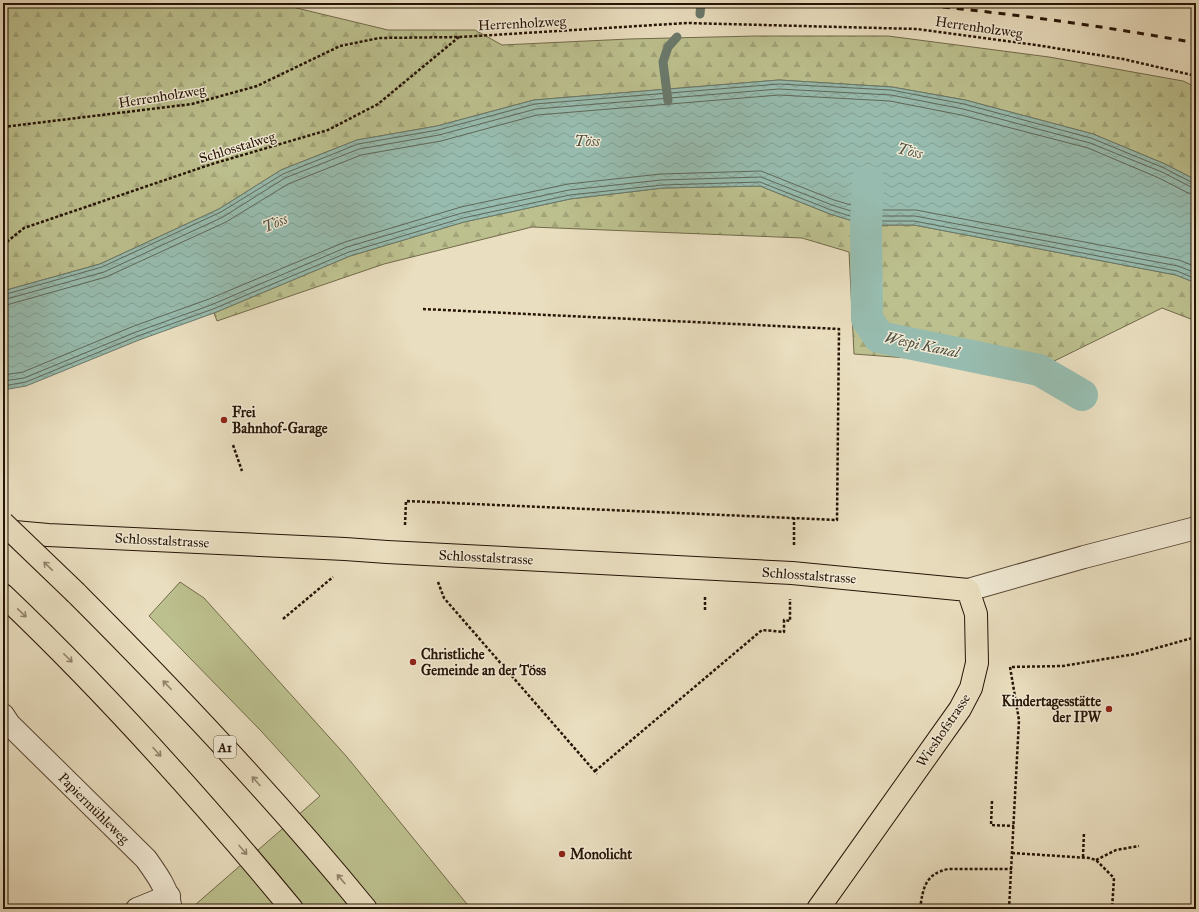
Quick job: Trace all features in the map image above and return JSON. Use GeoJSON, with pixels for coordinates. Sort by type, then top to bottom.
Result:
{"type":"FeatureCollection","features":[{"type":"Feature","properties":{"kind":"main road","name":"A1"},"geometry":{"type":"LineString","coordinates":[[3,523],[76,593],[175,693],[288,816],[366,909]]}},
{"type":"Feature","properties":{"kind":"main road","name":"Schlosstalstrasse"},"geometry":{"type":"LineString","coordinates":[[3,531],[48,535],[792,573],[968,590]]}},
{"type":"Feature","properties":{"kind":"main road","name":"Wieshofstrasse"},"geometry":{"type":"LineString","coordinates":[[818,909],[960,709],[971,688],[977,663],[976,614],[968,590]]}},
{"type":"Feature","properties":{"kind":"main road"},"geometry":{"type":"LineString","coordinates":[[3,595],[40,630],[136,729],[235,841],[292,909]]}},
{"type":"Feature","properties":{"kind":"street"},"geometry":{"type":"LineString","coordinates":[[968,590],[1098,553],[1196,528]]}},
{"type":"Feature","properties":{"kind":"street","name":"Papiermühleweg"},"geometry":{"type":"LineString","coordinates":[[3,715],[14,729],[146,859],[163,884],[170,903]]}},
{"type":"Feature","properties":{"kind":"street"},"geometry":{"type":"LineString","coordinates":[[137,909],[170,903]]}},
{"type":"Feature","properties":{"kind":"path","name":"Herrenholzweg"},"geometry":{"type":"LineString","coordinates":[[3,127],[192,104],[257,86],[340,46],[379,38],[460,37],[687,24],[917,29],[1036,45],[1123,59],[1196,76]]}},
{"type":"Feature","properties":{"kind":"path","name":"Schlosstalweg"},"geometry":{"type":"LineString","coordinates":[[3,245],[24,228],[212,164],[328,130],[378,104],[460,37]]}},
{"type":"Feature","properties":{"kind":"path"},"geometry":{"type":"LineString","coordinates":[[405,527],[406,501],[837,520],[839,329],[423,310]]}},
{"type":"Feature","properties":{"kind":"path"},"geometry":{"type":"LineString","coordinates":[[234,445],[242,471]]}},
{"type":"Feature","properties":{"kind":"path"},"geometry":{"type":"LineString","coordinates":[[794,518],[794,546]]}},
{"type":"Feature","properties":{"kind":"path"},"geometry":{"type":"LineString","coordinates":[[431,554],[444,598],[596,773],[762,630],[784,632],[784,620],[790,621],[790,599]]}},
{"type":"Feature","properties":{"kind":"path"},"geometry":{"type":"LineString","coordinates":[[283,619],[334,576]]}},
{"type":"Feature","properties":{"kind":"path"},"geometry":{"type":"LineString","coordinates":[[705,594],[705,610]]}},
{"type":"Feature","properties":{"kind":"path"},"geometry":{"type":"LineString","coordinates":[[1009,909],[1019,720],[1010,667],[1063,666],[1135,654],[1196,637]]}},
{"type":"Feature","properties":{"kind":"path"},"geometry":{"type":"LineString","coordinates":[[992,801],[991,825],[1014,826]]}},
{"type":"Feature","properties":{"kind":"path"},"geometry":{"type":"LineString","coordinates":[[1083,857],[1084,832]]}},
{"type":"Feature","properties":{"kind":"path"},"geometry":{"type":"LineString","coordinates":[[1096,860],[1116,850],[1139,846]]}},
{"type":"Feature","properties":{"kind":"path"},"geometry":{"type":"LineString","coordinates":[[1012,853],[1083,857],[1096,860],[1114,878],[1112,909]]}},
{"type":"Feature","properties":{"kind":"path"},"geometry":{"type":"LineString","coordinates":[[920,909],[925,886],[930,877],[938,871],[948,869],[1012,869]]}},
{"type":"Feature","properties":{"kind":"green space"},"geometry":{"type":"Polygon","coordinates":[[[3,3],[263,3],[284,5],[388,30],[475,30],[502,45],[629,39],[756,36],[888,36],[1049,57],[1183,81],[1196,87],[1196,180],[1165,164],[1093,134],[965,100],[892,87],[779,80],[534,100],[437,126],[357,140],[281,170],[219,209],[100,264],[3,291],[3,3]]]}},
{"type":"Feature","properties":{"kind":"green space"},"geometry":{"type":"Polygon","coordinates":[[[760,186],[830,214],[866,225],[914,225],[1176,275],[1196,283],[1196,321],[1162,308],[1040,368],[854,354],[849,252],[802,238],[532,227],[384,264],[217,321],[214,313],[350,256],[464,222],[570,199],[663,188],[760,186]]]}},
{"type":"Feature","properties":{"kind":"green space"},"geometry":{"type":"Polygon","coordinates":[[[180,582],[204,598],[347,757],[471,909],[199,909],[195,905],[320,796],[262,732],[149,616],[180,582]]]}},
{"type":"Feature","properties":{"kind":"water","name":"Töss"},"geometry":{"type":"Polygon","coordinates":[[[779,80],[892,87],[965,100],[1093,134],[1165,164],[1196,180],[1196,283],[1176,275],[914,225],[866,225],[830,214],[760,186],[663,188],[570,199],[464,222],[350,256],[214,313],[139,340],[26,386],[3,390],[3,291],[100,264],[219,209],[281,170],[357,140],[437,126],[534,100],[779,80]]]}},
{"type":"Feature","properties":{"kind":"waterway"},"geometry":{"type":"LineString","coordinates":[[700,14],[701,3]]}},
{"type":"Feature","properties":{"kind":"waterway"},"geometry":{"type":"LineString","coordinates":[[668,101],[663,62],[668,47],[677,37]]}},
{"type":"Feature","properties":{"kind":"waterway","name":"Wespi Kanal"},"geometry":{"type":"LineString","coordinates":[[868,181],[866,225],[867,319],[879,337],[1039,370],[1082,395]]}},
{"type":"Feature","properties":{"kind":"railway"},"geometry":{"type":"LineString","coordinates":[[901,3],[1049,20],[1122,30],[1196,43]]}},
{"type":"Feature","properties":{"kind":"place","name":"Frei Bahnhof-Garage"},"geometry":{"type":"Point","coordinates":[224,420]}},
{"type":"Feature","properties":{"kind":"place","name":"Christliche Gemeinde an der Töss"},"geometry":{"type":"Point","coordinates":[413,662]}},
{"type":"Feature","properties":{"kind":"place","name":"Kindertagesstätte der IPW"},"geometry":{"type":"Point","coordinates":[1109,709]}},
{"type":"Feature","properties":{"kind":"place","name":"Monolicht"},"geometry":{"type":"Point","coordinates":[562,854]}}]}
